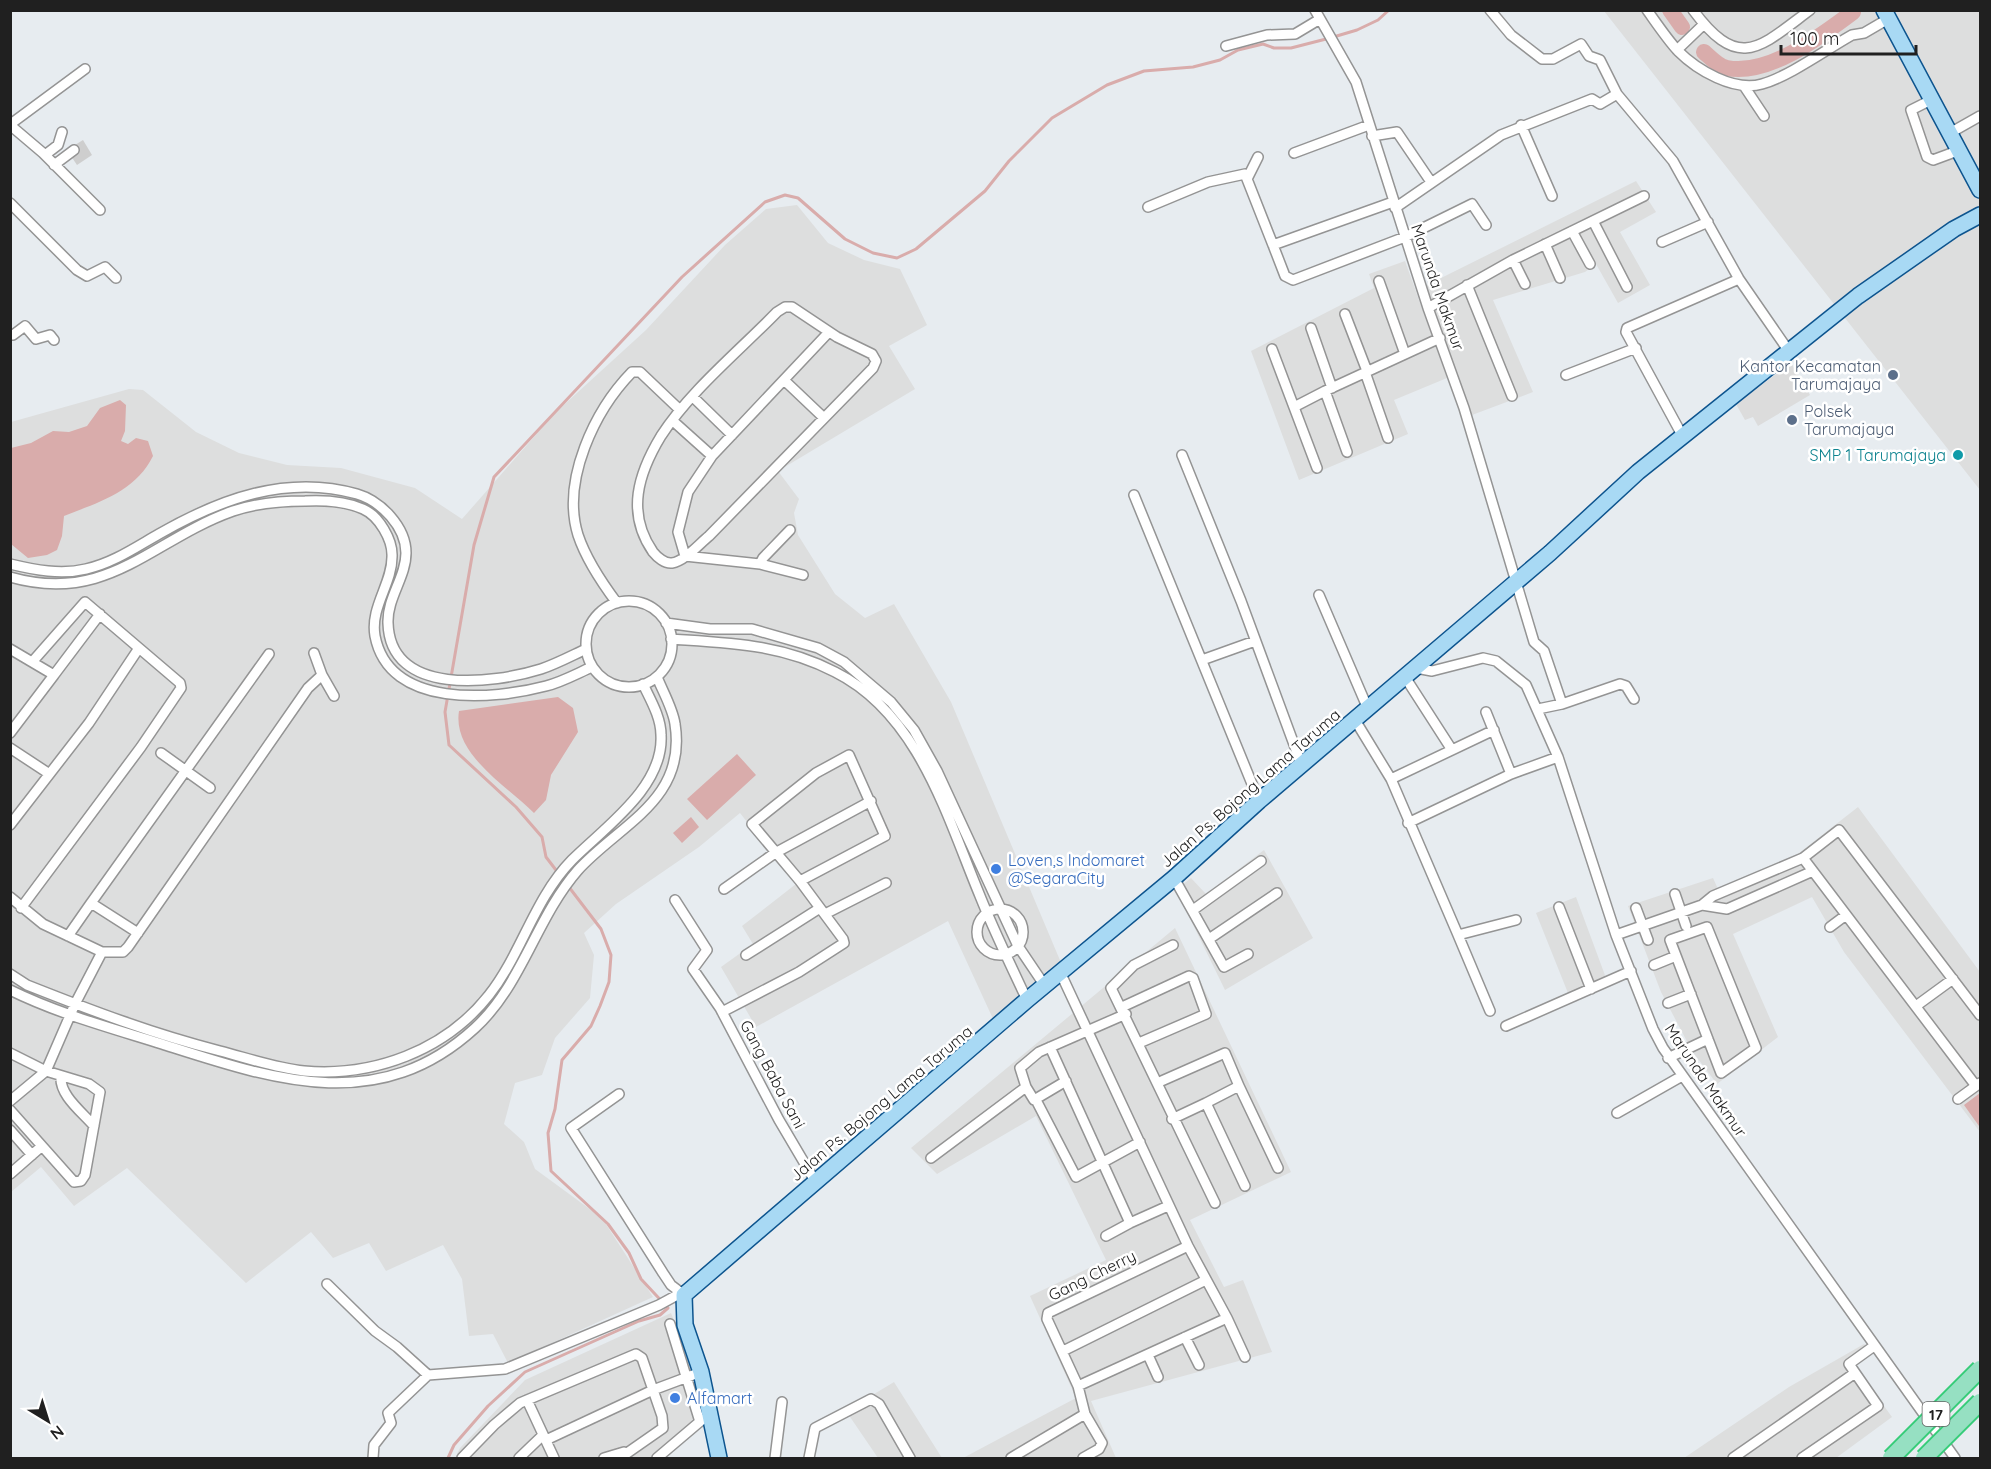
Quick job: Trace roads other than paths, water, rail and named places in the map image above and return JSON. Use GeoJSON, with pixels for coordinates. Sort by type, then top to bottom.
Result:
{"type":"FeatureCollection","features":[{"type":"Feature","properties":{"kind":"highway","name":"17"},"geometry":{"type":"LineString","coordinates":[[1891,1458],[1980,1369]]}},
{"type":"Feature","properties":{"kind":"highway","name":"17"},"geometry":{"type":"LineString","coordinates":[[1924,1458],[1980,1402]]}},
{"type":"Feature","properties":{"kind":"main road"},"geometry":{"type":"LineString","coordinates":[[1888,14],[1980,190]]}},
{"type":"Feature","properties":{"kind":"main road","name":"Jalan Ps. Bojong Lama Taruma"},"geometry":{"type":"LineString","coordinates":[[682,1294],[1174,878],[1259,801],[1518,580],[1682,435],[1788,350],[1905,261],[1980,215]]}},
{"type":"Feature","properties":{"kind":"main road"},"geometry":{"type":"LineString","coordinates":[[682,1294],[694,1375],[705,1418],[719,1458]]}},
{"type":"Feature","properties":{"kind":"street"},"geometry":{"type":"LineString","coordinates":[[1490,10],[1511,36],[1542,59],[1553,59],[1583,44],[1589,56],[1602,64],[1617,94],[1672,161],[1739,279],[1788,350]]}},
{"type":"Feature","properties":{"kind":"street"},"geometry":{"type":"LineString","coordinates":[[1647,10],[1702,69],[1744,86],[1768,82],[1852,35],[1864,33],[1888,14]]}},
{"type":"Feature","properties":{"kind":"street"},"geometry":{"type":"LineString","coordinates":[[1692,10],[1701,27],[1736,49],[1753,48],[1810,10]]}},
{"type":"Feature","properties":{"kind":"street"},"geometry":{"type":"LineString","coordinates":[[1226,46],[1267,35],[1295,34],[1318,17]]}},
{"type":"Feature","properties":{"kind":"street","name":"Marunda Makmur"},"geometry":{"type":"LineString","coordinates":[[1318,17],[1356,82],[1394,205],[1440,338],[1518,580],[1534,642],[1545,651],[1562,704]]}},
{"type":"Feature","properties":{"kind":"street"},"geometry":{"type":"LineString","coordinates":[[1680,47],[1701,27]]}},
{"type":"Feature","properties":{"kind":"street"},"geometry":{"type":"LineString","coordinates":[[85,69],[11,124],[100,210]]}},
{"type":"Feature","properties":{"kind":"street"},"geometry":{"type":"LineString","coordinates":[[1744,86],[1764,116]]}},
{"type":"Feature","properties":{"kind":"street"},"geometry":{"type":"LineString","coordinates":[[1273,245],[1394,205],[1466,157],[1521,125],[1547,118],[1592,99],[1600,104],[1617,94]]}},
{"type":"Feature","properties":{"kind":"street"},"geometry":{"type":"LineString","coordinates":[[1932,99],[1911,110],[1927,158],[1933,160],[1960,150]]}},
{"type":"Feature","properties":{"kind":"street"},"geometry":{"type":"LineString","coordinates":[[1950,133],[1980,116]]}},
{"type":"Feature","properties":{"kind":"street"},"geometry":{"type":"LineString","coordinates":[[1294,153],[1369,125]]}},
{"type":"Feature","properties":{"kind":"street"},"geometry":{"type":"LineString","coordinates":[[1521,125],[1552,196]]}},
{"type":"Feature","properties":{"kind":"street"},"geometry":{"type":"LineString","coordinates":[[45,155],[58,145],[62,132]]}},
{"type":"Feature","properties":{"kind":"street"},"geometry":{"type":"LineString","coordinates":[[1372,136],[1397,132],[1431,182]]}},
{"type":"Feature","properties":{"kind":"street"},"geometry":{"type":"LineString","coordinates":[[54,165],[74,150]]}},
{"type":"Feature","properties":{"kind":"street"},"geometry":{"type":"LineString","coordinates":[[1248,177],[1258,157]]}},
{"type":"Feature","properties":{"kind":"street"},"geometry":{"type":"LineString","coordinates":[[1148,207],[1227,176],[1242,173],[1248,177],[1285,276],[1293,280],[1405,237],[1472,204],[1486,225]]}},
{"type":"Feature","properties":{"kind":"street"},"geometry":{"type":"LineString","coordinates":[[1428,308],[1513,260],[1644,196]]}},
{"type":"Feature","properties":{"kind":"street"},"geometry":{"type":"LineString","coordinates":[[10,203],[77,270],[87,276],[105,267],[116,278]]}},
{"type":"Feature","properties":{"kind":"street"},"geometry":{"type":"LineString","coordinates":[[1593,221],[1627,287]]}},
{"type":"Feature","properties":{"kind":"street"},"geometry":{"type":"LineString","coordinates":[[1662,242],[1708,222]]}},
{"type":"Feature","properties":{"kind":"street"},"geometry":{"type":"LineString","coordinates":[[1572,231],[1590,264]]}},
{"type":"Feature","properties":{"kind":"street"},"geometry":{"type":"LineString","coordinates":[[1545,244],[1560,278]]}},
{"type":"Feature","properties":{"kind":"street"},"geometry":{"type":"LineString","coordinates":[[1513,260],[1525,284]]}},
{"type":"Feature","properties":{"kind":"street"},"geometry":{"type":"LineString","coordinates":[[1682,435],[1626,332],[1627,328],[1739,279]]}},
{"type":"Feature","properties":{"kind":"street"},"geometry":{"type":"LineString","coordinates":[[1379,282],[1405,354]]}},
{"type":"Feature","properties":{"kind":"street"},"geometry":{"type":"LineString","coordinates":[[1467,285],[1512,396]]}},
{"type":"Feature","properties":{"kind":"street"},"geometry":{"type":"LineString","coordinates":[[785,307],[792,307],[829,332],[872,354],[876,361],[873,368],[709,536],[673,563],[665,562],[656,556],[646,542],[636,504],[643,471],[680,410],[777,312],[785,307]]}},
{"type":"Feature","properties":{"kind":"street"},"geometry":{"type":"LineString","coordinates":[[1345,314],[1388,438]]}},
{"type":"Feature","properties":{"kind":"street"},"geometry":{"type":"LineString","coordinates":[[10,334],[13,336],[26,327],[36,339],[50,335],[54,340]]}},
{"type":"Feature","properties":{"kind":"street"},"geometry":{"type":"LineString","coordinates":[[1311,328],[1347,452]]}},
{"type":"Feature","properties":{"kind":"street"},"geometry":{"type":"LineString","coordinates":[[685,556],[678,532],[687,492],[712,456],[829,332]]}},
{"type":"Feature","properties":{"kind":"street"},"geometry":{"type":"LineString","coordinates":[[1294,407],[1440,338]]}},
{"type":"Feature","properties":{"kind":"street"},"geometry":{"type":"LineString","coordinates":[[1566,375],[1636,348]]}},
{"type":"Feature","properties":{"kind":"street"},"geometry":{"type":"LineString","coordinates":[[1272,349],[1317,468]]}},
{"type":"Feature","properties":{"kind":"street"},"geometry":{"type":"LineString","coordinates":[[617,603],[604,586],[579,535],[574,512],[579,463],[590,432],[607,403],[632,372],[640,372],[680,410]]}},
{"type":"Feature","properties":{"kind":"street"},"geometry":{"type":"LineString","coordinates":[[784,380],[824,418]]}},
{"type":"Feature","properties":{"kind":"street"},"geometry":{"type":"LineString","coordinates":[[693,397],[732,435]]}},
{"type":"Feature","properties":{"kind":"street"},"geometry":{"type":"LineString","coordinates":[[673,421],[712,456]]}},
{"type":"Feature","properties":{"kind":"street"},"geometry":{"type":"LineString","coordinates":[[1182,455],[1302,766]]}},
{"type":"Feature","properties":{"kind":"street"},"geometry":{"type":"LineString","coordinates":[[10,564],[43,571],[85,570],[126,553],[200,512],[238,497],[300,486],[345,490],[380,505],[393,519],[405,544],[404,564],[393,593],[388,624],[397,655],[413,670],[438,678],[502,677],[541,669],[586,649]]}},
{"type":"Feature","properties":{"kind":"street"},"geometry":{"type":"LineString","coordinates":[[1134,495],[1259,801]]}},
{"type":"Feature","properties":{"kind":"street"},"geometry":{"type":"LineString","coordinates":[[10,577],[44,583],[97,580],[232,511],[282,501],[328,500],[364,509],[375,517],[390,543],[393,555],[376,608],[375,636],[385,659],[400,676],[418,688],[437,694],[501,694],[547,686],[592,667]]}},
{"type":"Feature","properties":{"kind":"street"},"geometry":{"type":"LineString","coordinates":[[760,564],[790,530]]}},
{"type":"Feature","properties":{"kind":"street"},"geometry":{"type":"LineString","coordinates":[[685,556],[760,564],[803,575]]}},
{"type":"Feature","properties":{"kind":"street"},"geometry":{"type":"LineString","coordinates":[[1319,595],[1368,709]]}},
{"type":"Feature","properties":{"kind":"street"},"geometry":{"type":"LineString","coordinates":[[626,601],[645,604],[666,623],[671,639],[669,658],[657,677],[643,684],[618,685],[599,675],[592,667],[586,649],[586,637],[594,619],[608,607],[617,603],[626,601]]}},
{"type":"Feature","properties":{"kind":"street"},"geometry":{"type":"LineString","coordinates":[[21,908],[141,747],[181,688],[180,683],[90,604],[83,603],[33,661]]}},
{"type":"Feature","properties":{"kind":"street"},"geometry":{"type":"LineString","coordinates":[[10,733],[100,614]]}},
{"type":"Feature","properties":{"kind":"street"},"geometry":{"type":"LineString","coordinates":[[666,623],[710,629],[752,629],[818,648],[835,657],[891,702],[914,730],[937,771],[1018,946],[1029,967],[1045,986]]}},
{"type":"Feature","properties":{"kind":"street"},"geometry":{"type":"LineString","coordinates":[[671,639],[752,644],[781,651],[837,673],[865,692],[886,711],[906,736],[931,779],[987,913],[1028,1000]]}},
{"type":"Feature","properties":{"kind":"street"},"geometry":{"type":"LineString","coordinates":[[1202,660],[1255,641]]}},
{"type":"Feature","properties":{"kind":"street"},"geometry":{"type":"LineString","coordinates":[[10,825],[89,723],[139,648]]}},
{"type":"Feature","properties":{"kind":"street"},"geometry":{"type":"LineString","coordinates":[[10,649],[54,675]]}},
{"type":"Feature","properties":{"kind":"street"},"geometry":{"type":"LineString","coordinates":[[314,653],[322,675],[334,696]]}},
{"type":"Feature","properties":{"kind":"street"},"geometry":{"type":"LineString","coordinates":[[68,936],[269,654]]}},
{"type":"Feature","properties":{"kind":"street","name":"Marunda Makmur"},"geometry":{"type":"LineString","coordinates":[[1410,672],[1432,671],[1482,658],[1496,661],[1526,685],[1558,757],[1616,935],[1653,1029],[1668,1058],[1764,1187],[1955,1458]]}},
{"type":"Feature","properties":{"kind":"street"},"geometry":{"type":"LineString","coordinates":[[1410,672],[1452,750]]}},
{"type":"Feature","properties":{"kind":"street"},"geometry":{"type":"LineString","coordinates":[[10,897],[43,924],[102,952],[123,952],[308,688],[322,675]]}},
{"type":"Feature","properties":{"kind":"street"},"geometry":{"type":"LineString","coordinates":[[10,990],[71,1016],[207,1059],[300,1082],[375,1080],[423,1063],[474,1029],[499,1003],[545,917],[579,870],[638,819],[655,800],[666,782],[675,754],[675,722],[657,677]]}},
{"type":"Feature","properties":{"kind":"street"},"geometry":{"type":"LineString","coordinates":[[10,974],[27,985],[165,1037],[302,1071],[345,1071],[382,1065],[431,1045],[460,1025],[488,995],[500,978],[535,910],[570,862],[645,787],[662,735],[655,711],[643,684]]}},
{"type":"Feature","properties":{"kind":"street"},"geometry":{"type":"LineString","coordinates":[[1538,709],[1562,704],[1620,684],[1626,686],[1634,699]]}},
{"type":"Feature","properties":{"kind":"street"},"geometry":{"type":"LineString","coordinates":[[1486,712],[1511,774]]}},
{"type":"Feature","properties":{"kind":"street"},"geometry":{"type":"LineString","coordinates":[[1355,720],[1391,779],[1490,1011]]}},
{"type":"Feature","properties":{"kind":"street"},"geometry":{"type":"LineString","coordinates":[[1391,779],[1494,730]]}},
{"type":"Feature","properties":{"kind":"street"},"geometry":{"type":"LineString","coordinates":[[10,748],[48,773]]}},
{"type":"Feature","properties":{"kind":"street"},"geometry":{"type":"LineString","coordinates":[[161,753],[210,788]]}},
{"type":"Feature","properties":{"kind":"street"},"geometry":{"type":"LineString","coordinates":[[722,1012],[843,945],[843,939],[823,911],[752,822],[844,756],[850,756],[885,836],[800,881]]}},
{"type":"Feature","properties":{"kind":"street"},"geometry":{"type":"LineString","coordinates":[[1408,823],[1511,774],[1558,757]]}},
{"type":"Feature","properties":{"kind":"street"},"geometry":{"type":"LineString","coordinates":[[724,889],[775,853],[871,801]]}},
{"type":"Feature","properties":{"kind":"street"},"geometry":{"type":"LineString","coordinates":[[1616,935],[1702,905],[1713,896],[1803,858],[1839,830],[1980,1015]]}},
{"type":"Feature","properties":{"kind":"street"},"geometry":{"type":"LineString","coordinates":[[1803,858],[1978,1084],[1958,1099]]}},
{"type":"Feature","properties":{"kind":"street"},"geometry":{"type":"LineString","coordinates":[[1193,910],[1261,861]]}},
{"type":"Feature","properties":{"kind":"street"},"geometry":{"type":"LineString","coordinates":[[1702,905],[1727,909],[1813,871]]}},
{"type":"Feature","properties":{"kind":"street"},"geometry":{"type":"LineString","coordinates":[[1174,878],[1225,968],[1248,954]]}},
{"type":"Feature","properties":{"kind":"street"},"geometry":{"type":"LineString","coordinates":[[746,955],[823,911],[886,883]]}},
{"type":"Feature","properties":{"kind":"street"},"geometry":{"type":"LineString","coordinates":[[1209,939],[1277,894]]}},
{"type":"Feature","properties":{"kind":"street"},"geometry":{"type":"LineString","coordinates":[[1675,894],[1686,926]]}},
{"type":"Feature","properties":{"kind":"street","name":"Gang Baba Sani"},"geometry":{"type":"LineString","coordinates":[[675,900],[707,950],[693,969],[722,1012],[779,1120],[815,1181]]}},
{"type":"Feature","properties":{"kind":"street"},"geometry":{"type":"LineString","coordinates":[[91,903],[138,933]]}},
{"type":"Feature","properties":{"kind":"street"},"geometry":{"type":"LineString","coordinates":[[1559,907],[1591,988]]}},
{"type":"Feature","properties":{"kind":"street"},"geometry":{"type":"LineString","coordinates":[[1636,908],[1648,940]]}},
{"type":"Feature","properties":{"kind":"street"},"geometry":{"type":"LineString","coordinates":[[1000,909],[987,913],[979,923],[980,942],[988,952],[1006,954],[1018,946]]}},
{"type":"Feature","properties":{"kind":"street"},"geometry":{"type":"LineString","coordinates":[[1830,927],[1846,915]]}},
{"type":"Feature","properties":{"kind":"street"},"geometry":{"type":"LineString","coordinates":[[1458,935],[1516,920]]}},
{"type":"Feature","properties":{"kind":"street"},"geometry":{"type":"LineString","coordinates":[[1707,927],[1756,1048],[1721,1073],[1691,994],[1670,940],[1707,927]]}},
{"type":"Feature","properties":{"kind":"street"},"geometry":{"type":"LineString","coordinates":[[1173,945],[1134,965],[1113,984],[1112,991],[1124,1011],[1172,1119],[1215,1203]]}},
{"type":"Feature","properties":{"kind":"street"},"geometry":{"type":"LineString","coordinates":[[10,1101],[46,1071],[75,1004],[102,952]]}},
{"type":"Feature","properties":{"kind":"street"},"geometry":{"type":"LineString","coordinates":[[1654,965],[1676,956]]}},
{"type":"Feature","properties":{"kind":"street"},"geometry":{"type":"LineString","coordinates":[[1506,1026],[1631,971]]}},
{"type":"Feature","properties":{"kind":"street"},"geometry":{"type":"LineString","coordinates":[[1060,974],[1168,1206],[1245,1357]]}},
{"type":"Feature","properties":{"kind":"street"},"geometry":{"type":"LineString","coordinates":[[1139,1043],[1206,1014],[1192,978],[1189,976],[1087,1032],[1050,1047],[1021,1065],[1020,1072],[1031,1098],[1036,1100],[1076,1177],[1140,1142]]}},
{"type":"Feature","properties":{"kind":"street"},"geometry":{"type":"LineString","coordinates":[[1916,1006],[1953,978]]}},
{"type":"Feature","properties":{"kind":"street"},"geometry":{"type":"LineString","coordinates":[[1668,1003],[1691,994]]}},
{"type":"Feature","properties":{"kind":"street"},"geometry":{"type":"LineString","coordinates":[[1668,1058],[1708,1039]]}},
{"type":"Feature","properties":{"kind":"street"},"geometry":{"type":"LineString","coordinates":[[1050,1047],[1130,1223]]}},
{"type":"Feature","properties":{"kind":"street"},"geometry":{"type":"LineString","coordinates":[[10,1053],[46,1071],[88,1084],[100,1092],[81,1181],[74,1182],[10,1110]]}},
{"type":"Feature","properties":{"kind":"street"},"geometry":{"type":"LineString","coordinates":[[1157,1083],[1225,1053],[1278,1168]]}},
{"type":"Feature","properties":{"kind":"street"},"geometry":{"type":"LineString","coordinates":[[61,1076],[64,1091],[94,1126]]}},
{"type":"Feature","properties":{"kind":"street"},"geometry":{"type":"LineString","coordinates":[[1617,1113],[1682,1076]]}},
{"type":"Feature","properties":{"kind":"street"},"geometry":{"type":"LineString","coordinates":[[1036,1100],[1066,1081]]}},
{"type":"Feature","properties":{"kind":"street"},"geometry":{"type":"LineString","coordinates":[[1172,1119],[1239,1086]]}},
{"type":"Feature","properties":{"kind":"street"},"geometry":{"type":"LineString","coordinates":[[931,1158],[1026,1087]]}},
{"type":"Feature","properties":{"kind":"street"},"geometry":{"type":"LineString","coordinates":[[374,1458],[374,1445],[391,1423],[388,1413],[428,1375],[506,1369],[682,1294],[663,1273],[572,1128],[575,1123],[619,1094]]}},
{"type":"Feature","properties":{"kind":"street"},"geometry":{"type":"LineString","coordinates":[[1206,1103],[1245,1186]]}},
{"type":"Feature","properties":{"kind":"street"},"geometry":{"type":"LineString","coordinates":[[10,1130],[32,1155]]}},
{"type":"Feature","properties":{"kind":"street"},"geometry":{"type":"LineString","coordinates":[[10,1174],[42,1146]]}},
{"type":"Feature","properties":{"kind":"street"},"geometry":{"type":"LineString","coordinates":[[1106,1236],[1168,1206]]}},
{"type":"Feature","properties":{"kind":"street","name":"Gang Cherry"},"geometry":{"type":"LineString","coordinates":[[1083,1458],[1098,1449],[1102,1443],[1085,1414],[1078,1386],[1047,1319],[1050,1311],[1188,1246]]}},
{"type":"Feature","properties":{"kind":"street"},"geometry":{"type":"LineString","coordinates":[[1063,1351],[1206,1280]]}},
{"type":"Feature","properties":{"kind":"street"},"geometry":{"type":"LineString","coordinates":[[327,1284],[375,1331],[428,1375]]}},
{"type":"Feature","properties":{"kind":"street"},"geometry":{"type":"LineString","coordinates":[[1078,1386],[1227,1318]]}},
{"type":"Feature","properties":{"kind":"street"},"geometry":{"type":"LineString","coordinates":[[519,1458],[545,1438],[653,1390],[694,1375],[670,1324]]}},
{"type":"Feature","properties":{"kind":"street"},"geometry":{"type":"LineString","coordinates":[[1185,1337],[1198,1365]]}},
{"type":"Feature","properties":{"kind":"street"},"geometry":{"type":"LineString","coordinates":[[1802,1458],[1878,1406],[1849,1364],[1874,1346]]}},
{"type":"Feature","properties":{"kind":"street"},"geometry":{"type":"LineString","coordinates":[[462,1458],[494,1425],[527,1400],[633,1354],[642,1358],[663,1416],[663,1428],[620,1458]]}},
{"type":"Feature","properties":{"kind":"street"},"geometry":{"type":"LineString","coordinates":[[1148,1355],[1158,1377]]}},
{"type":"Feature","properties":{"kind":"street"},"geometry":{"type":"LineString","coordinates":[[1733,1458],[1855,1373]]}},
{"type":"Feature","properties":{"kind":"street"},"geometry":{"type":"LineString","coordinates":[[809,1458],[816,1427],[871,1399],[879,1404],[910,1458]]}},
{"type":"Feature","properties":{"kind":"street"},"geometry":{"type":"LineString","coordinates":[[527,1400],[554,1458]]}},
{"type":"Feature","properties":{"kind":"street"},"geometry":{"type":"LineString","coordinates":[[775,1458],[782,1401]]}},
{"type":"Feature","properties":{"kind":"street"},"geometry":{"type":"LineString","coordinates":[[1011,1458],[1085,1414]]}},
{"type":"Feature","properties":{"kind":"street"},"geometry":{"type":"LineString","coordinates":[[657,1458],[705,1418]]}},
{"type":"Feature","properties":{"kind":"street"},"geometry":{"type":"LineString","coordinates":[[604,1458],[629,1450]]}},
{"type":"Feature","properties":{"kind":"waterway"},"geometry":{"type":"LineString","coordinates":[[448,1458],[454,1445],[488,1406],[525,1372],[639,1321],[660,1315],[668,1308],[641,1279],[629,1253],[608,1224],[551,1171],[548,1133],[555,1109],[562,1060],[591,1026],[609,982],[611,955],[601,929],[546,857],[542,837],[516,807],[449,745],[445,712],[474,545],[494,477],[682,277],[765,202],[785,195],[798,198],[845,239],[873,253],[897,258],[916,249],[985,191],[1009,161],[1052,118],[1107,85],[1144,71],[1193,67],[1220,60],[1238,50],[1263,44],[1274,48],[1291,48],[1330,38],[1357,30],[1378,20],[1389,10]]}},
{"type":"Feature","properties":{"kind":"waterway"},"geometry":{"type":"LineString","coordinates":[[1670,10],[1682,27]]}},
{"type":"Feature","properties":{"kind":"waterway"},"geometry":{"type":"LineString","coordinates":[[1704,52],[1718,64],[1727,68],[1743,69],[1760,66],[1794,52],[1853,12]]}},
{"type":"Feature","properties":{"kind":"place","name":"Kantor Kecamatan Tarumajaya"},"geometry":{"type":"Point","coordinates":[1893,375]}},
{"type":"Feature","properties":{"kind":"place","name":"Polsek Tarumajaya"},"geometry":{"type":"Point","coordinates":[1792,420]}},
{"type":"Feature","properties":{"kind":"place","name":"SMP 1 Tarumajaya"},"geometry":{"type":"Point","coordinates":[1958,455]}},
{"type":"Feature","properties":{"kind":"place","name":"Loven,s Indomaret @SegaraCity"},"geometry":{"type":"Point","coordinates":[996,869]}},
{"type":"Feature","properties":{"kind":"place","name":"Alfamart"},"geometry":{"type":"Point","coordinates":[675,1398]}}]}
